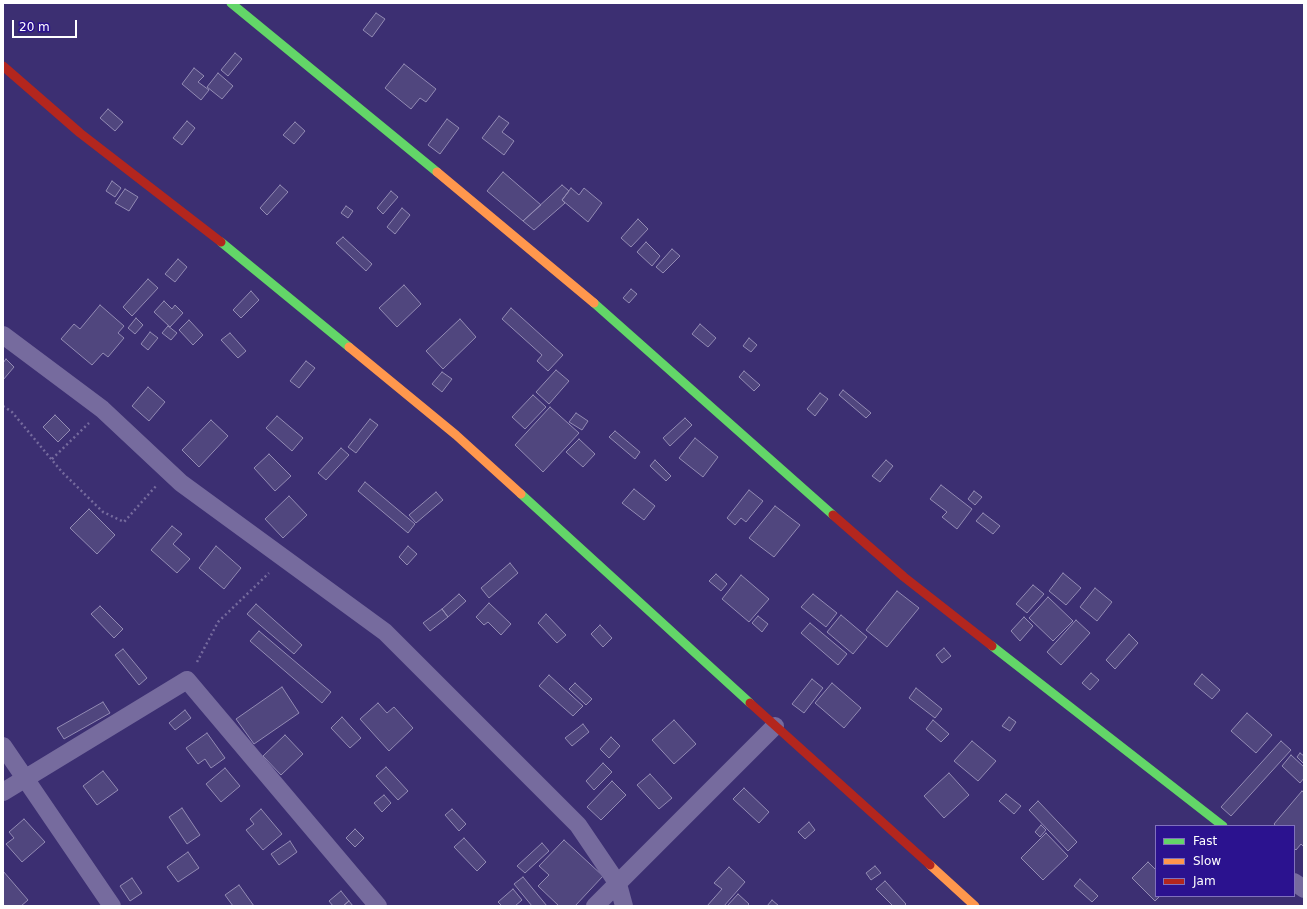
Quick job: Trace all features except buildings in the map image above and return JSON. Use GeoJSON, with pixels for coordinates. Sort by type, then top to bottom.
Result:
{"type":"FeatureCollection","features":[{"type":"Feature","properties":{"kind":"street"},"geometry":{"type":"LineString","coordinates":[[231,3],[568,281],[904,577],[1222,825]]}},
{"type":"Feature","properties":{"kind":"street"},"geometry":{"type":"LineString","coordinates":[[3,66],[80,133],[219,241],[456,435],[975,906]]}},
{"type":"Feature","properties":{"kind":"street"},"geometry":{"type":"LineString","coordinates":[[3,335],[102,410],[181,483],[385,632],[578,825],[618,884],[624,906]]}},
{"type":"Feature","properties":{"kind":"street"},"geometry":{"type":"LineString","coordinates":[[3,792],[187,680],[378,906]]}},
{"type":"Feature","properties":{"kind":"street"},"geometry":{"type":"LineString","coordinates":[[595,906],[775,726]]}},
{"type":"Feature","properties":{"kind":"street"},"geometry":{"type":"LineString","coordinates":[[3,746],[112,906]]}},
{"type":"Feature","properties":{"kind":"street"},"geometry":{"type":"LineString","coordinates":[[1295,883],[1304,890]]}},
{"type":"Feature","properties":{"kind":"path"},"geometry":{"type":"LineString","coordinates":[[3,406],[12,412],[52,459],[102,512],[124,522],[169,472]]}},
{"type":"Feature","properties":{"kind":"path"},"geometry":{"type":"LineString","coordinates":[[52,459],[102,410]]}},
{"type":"Feature","properties":{"kind":"path"},"geometry":{"type":"LineString","coordinates":[[187,680],[218,622],[284,558]]}},
{"type":"Feature","properties":{"kind":"traffic: fast"},"geometry":{"type":"LineString","coordinates":[[231,3],[437,172]]}},
{"type":"Feature","properties":{"kind":"traffic: fast"},"geometry":{"type":"LineString","coordinates":[[221,242],[349,347]]}},
{"type":"Feature","properties":{"kind":"traffic: fast"},"geometry":{"type":"LineString","coordinates":[[594,303],[833,515]]}},
{"type":"Feature","properties":{"kind":"traffic: fast"},"geometry":{"type":"LineString","coordinates":[[521,494],[750,703]]}},
{"type":"Feature","properties":{"kind":"traffic: fast"},"geometry":{"type":"LineString","coordinates":[[992,646],[1222,825]]}},
{"type":"Feature","properties":{"kind":"traffic: slow"},"geometry":{"type":"LineString","coordinates":[[437,172],[594,303]]}},
{"type":"Feature","properties":{"kind":"traffic: slow"},"geometry":{"type":"LineString","coordinates":[[349,347],[456,435],[521,494]]}},
{"type":"Feature","properties":{"kind":"traffic: slow"},"geometry":{"type":"LineString","coordinates":[[930,865],[975,906]]}},
{"type":"Feature","properties":{"kind":"traffic: jam"},"geometry":{"type":"LineString","coordinates":[[3,66],[80,133],[221,242]]}},
{"type":"Feature","properties":{"kind":"traffic: jam"},"geometry":{"type":"LineString","coordinates":[[833,515],[904,577],[992,646]]}},
{"type":"Feature","properties":{"kind":"traffic: jam"},"geometry":{"type":"LineString","coordinates":[[750,703],[930,865]]}}]}
